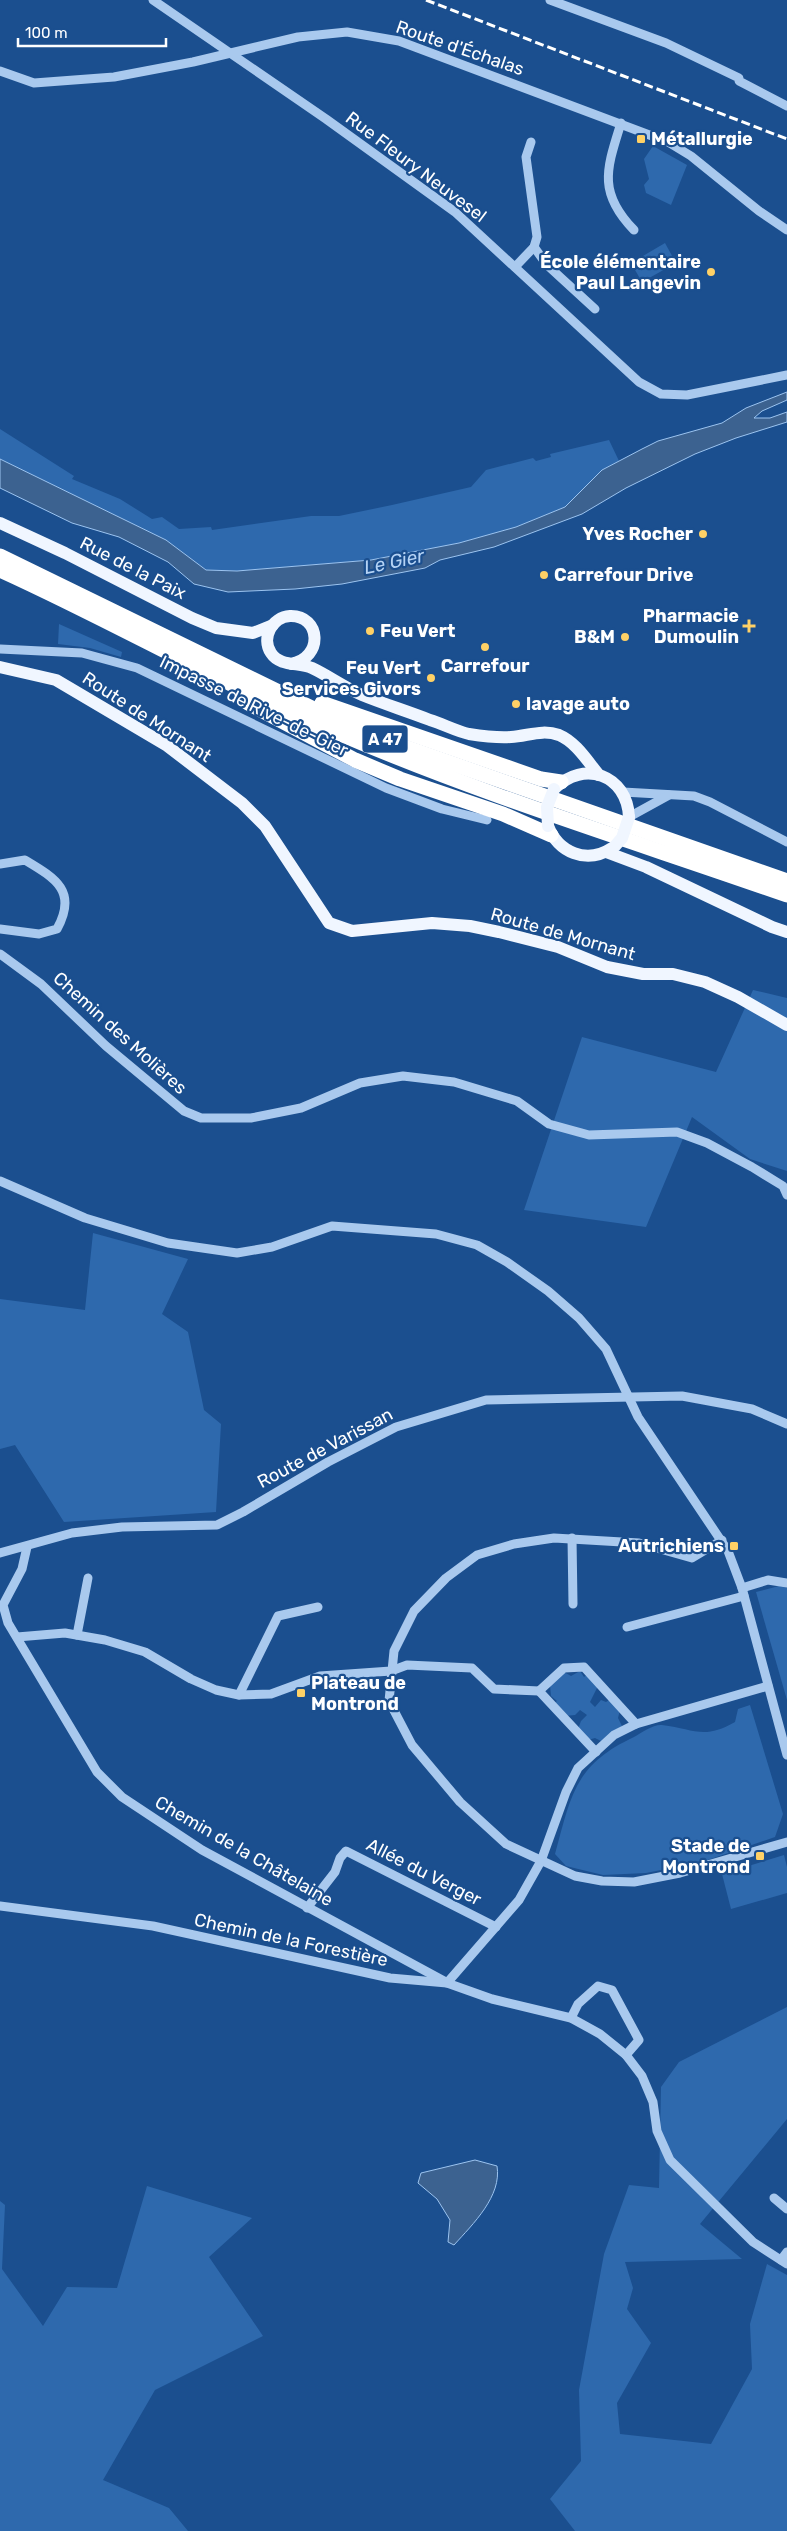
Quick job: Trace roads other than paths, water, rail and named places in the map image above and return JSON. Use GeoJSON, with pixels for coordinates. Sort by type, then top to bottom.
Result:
{"type":"FeatureCollection","features":[{"type":"Feature","properties":{"kind":"highway","name":"A 47"},"geometry":{"type":"LineString","coordinates":[[0,556],[326,715],[405,747],[787,881]]}},
{"type":"Feature","properties":{"kind":"highway","name":"A 47"},"geometry":{"type":"LineString","coordinates":[[0,570],[273,704],[381,752],[787,895]]}},
{"type":"Feature","properties":{"kind":"highway"},"geometry":{"type":"LineString","coordinates":[[189,662],[200,675],[356,760],[400,779],[549,830]]}},
{"type":"Feature","properties":{"kind":"highway"},"geometry":{"type":"LineString","coordinates":[[241,674],[541,779],[561,783]]}},
{"type":"Feature","properties":{"kind":"main road","name":"Rue de la Paix"},"geometry":{"type":"LineString","coordinates":[[0,523],[216,628],[253,633],[273,625]]}},
{"type":"Feature","properties":{"kind":"main road"},"geometry":{"type":"LineString","coordinates":[[268,645],[268,637],[273,625],[284,617],[291,616],[306,621],[314,633],[314,647],[329,676]]}},
{"type":"Feature","properties":{"kind":"main road"},"geometry":{"type":"LineString","coordinates":[[253,633],[268,645],[276,658],[291,664],[307,666],[363,695],[468,734],[510,737],[546,732],[566,738],[599,775]]}},
{"type":"Feature","properties":{"kind":"main road"},"geometry":{"type":"LineString","coordinates":[[291,664],[306,659],[314,647]]}},
{"type":"Feature","properties":{"kind":"main road","name":"Route de Mornant"},"geometry":{"type":"LineString","coordinates":[[0,667],[56,680],[166,745],[204,774],[242,804],[265,826],[330,924],[352,931],[432,923],[470,926],[499,932],[558,947],[607,967],[643,974],[673,974],[705,982],[738,996],[787,1026]]}},
{"type":"Feature","properties":{"kind":"main road"},"geometry":{"type":"LineString","coordinates":[[561,783],[588,773],[599,775],[615,783],[623,792],[629,808],[629,817],[615,845],[588,856],[574,854],[561,846],[549,830],[547,807],[561,783],[575,768],[576,748]]}},
{"type":"Feature","properties":{"kind":"main road"},"geometry":{"type":"LineString","coordinates":[[615,845],[630,852],[646,867]]}},
{"type":"Feature","properties":{"kind":"main road"},"geometry":{"type":"LineString","coordinates":[[615,845],[646,867],[772,927],[787,932]]}},
{"type":"Feature","properties":{"kind":"street","name":"Rue Fleury Neuvesel"},"geometry":{"type":"LineString","coordinates":[[153,0],[326,119],[455,212],[639,382],[661,394],[687,395],[787,375]]}},
{"type":"Feature","properties":{"kind":"street"},"geometry":{"type":"LineString","coordinates":[[550,0],[666,43],[739,78],[739,81],[787,106]]}},
{"type":"Feature","properties":{"kind":"street","name":"Route d'Échalas"},"geometry":{"type":"LineString","coordinates":[[0,71],[34,83],[114,77],[230,54],[298,37],[347,32],[399,41],[668,142],[691,156],[759,211],[787,230]]}},
{"type":"Feature","properties":{"kind":"street"},"geometry":{"type":"LineString","coordinates":[[621,123],[607,167],[608,185],[622,218],[634,230]]}},
{"type":"Feature","properties":{"kind":"street"},"geometry":{"type":"LineString","coordinates":[[515,268],[534,247],[538,237],[526,157],[531,142]]}},
{"type":"Feature","properties":{"kind":"street"},"geometry":{"type":"LineString","coordinates":[[534,247],[547,265],[596,309]]}},
{"type":"Feature","properties":{"kind":"street","name":"Impasse de Rive-de-Gier"},"geometry":{"type":"LineString","coordinates":[[0,649],[82,653],[137,668],[386,788],[442,809],[487,820]]}},
{"type":"Feature","properties":{"kind":"street"},"geometry":{"type":"LineString","coordinates":[[623,792],[694,796],[710,802],[787,842]]}},
{"type":"Feature","properties":{"kind":"street"},"geometry":{"type":"LineString","coordinates":[[629,817],[670,794]]}},
{"type":"Feature","properties":{"kind":"street"},"geometry":{"type":"LineString","coordinates":[[0,864],[25,860],[47,873],[58,884],[67,899],[65,914],[57,929],[40,934],[0,929]]}},
{"type":"Feature","properties":{"kind":"street","name":"Chemin des Molières"},"geometry":{"type":"LineString","coordinates":[[0,954],[41,984],[106,1046],[184,1111],[201,1118],[251,1118],[301,1108],[360,1082],[403,1076],[454,1082],[517,1101],[549,1124],[588,1135],[677,1132],[707,1143],[752,1167],[783,1186],[787,1195]]}},
{"type":"Feature","properties":{"kind":"street"},"geometry":{"type":"LineString","coordinates":[[0,1181],[85,1218],[168,1243],[237,1254],[272,1247],[332,1226],[436,1234],[477,1245],[507,1262],[548,1291],[578,1318],[606,1349],[638,1417],[722,1540],[743,1592],[787,1755]]}},
{"type":"Feature","properties":{"kind":"street","name":"Route de Varissan"},"geometry":{"type":"LineString","coordinates":[[0,1553],[72,1533],[122,1527],[217,1524],[244,1512],[328,1462],[396,1427],[486,1400],[627,1396],[691,1398],[752,1409],[787,1424]]}},
{"type":"Feature","properties":{"kind":"street"},"geometry":{"type":"LineString","coordinates":[[722,1540],[692,1558],[640,1543],[572,1538],[554,1538],[514,1544],[477,1555],[446,1578],[414,1611],[394,1651],[389,1701],[412,1744],[460,1802],[506,1844],[575,1876],[602,1881],[634,1882],[680,1874],[787,1842]]}},
{"type":"Feature","properties":{"kind":"street"},"geometry":{"type":"LineString","coordinates":[[572,1538],[573,1604]]}},
{"type":"Feature","properties":{"kind":"street","name":"Chemin de la Châtelaine"},"geometry":{"type":"LineString","coordinates":[[27,1547],[22,1569],[3,1605],[8,1623],[97,1772],[122,1797],[202,1850],[447,1983]]}},
{"type":"Feature","properties":{"kind":"street"},"geometry":{"type":"LineString","coordinates":[[77,1635],[88,1578]]}},
{"type":"Feature","properties":{"kind":"street"},"geometry":{"type":"LineString","coordinates":[[627,1627],[743,1592],[768,1580],[787,1583]]}},
{"type":"Feature","properties":{"kind":"street"},"geometry":{"type":"LineString","coordinates":[[239,1695],[278,1616],[318,1607]]}},
{"type":"Feature","properties":{"kind":"street"},"geometry":{"type":"LineString","coordinates":[[17,1637],[66,1633],[105,1640],[145,1652],[191,1679],[216,1690],[239,1695],[271,1694],[320,1676],[391,1671],[407,1665],[472,1668],[494,1689],[539,1691],[596,1752]]}},
{"type":"Feature","properties":{"kind":"street"},"geometry":{"type":"LineString","coordinates":[[539,1691],[564,1668],[584,1667],[636,1724]]}},
{"type":"Feature","properties":{"kind":"street"},"geometry":{"type":"LineString","coordinates":[[447,1983],[519,1900],[541,1861],[566,1792],[578,1768],[614,1735],[636,1724],[768,1686]]}},
{"type":"Feature","properties":{"kind":"street","name":"Allée du Verger"},"geometry":{"type":"LineString","coordinates":[[307,1908],[335,1872],[340,1858],[346,1851],[496,1927]]}},
{"type":"Feature","properties":{"kind":"street","name":"Chemin de la Forestière"},"geometry":{"type":"LineString","coordinates":[[0,1906],[153,1926],[390,1978],[447,1983],[492,1999],[571,2018],[600,2034],[626,2055],[642,2076],[653,2102],[656,2131],[670,2160],[753,2242],[784,2262]]}},
{"type":"Feature","properties":{"kind":"street"},"geometry":{"type":"LineString","coordinates":[[571,2018],[578,2004],[598,1986],[612,1990],[639,2040],[626,2055]]}},
{"type":"Feature","properties":{"kind":"street"},"geometry":{"type":"LineString","coordinates":[[774,2198],[787,2209]]}},
{"type":"Feature","properties":{"kind":"street"},"geometry":{"type":"LineString","coordinates":[[784,2262],[787,2252]]}},
{"type":"Feature","properties":{"kind":"water","name":"Le Gier"},"geometry":{"type":"Polygon","coordinates":[[[787,392],[787,400],[762,411],[754,418],[770,418],[787,412],[787,422],[736,438],[695,454],[626,488],[582,514],[494,547],[440,560],[425,568],[342,584],[295,589],[228,592],[194,584],[168,562],[119,537],[72,523],[0,488],[0,459],[166,540],[206,570],[237,571],[371,560],[459,543],[516,527],[565,507],[602,470],[658,441],[722,423],[746,408],[787,392]]]}},
{"type":"Feature","properties":{"kind":"water"},"geometry":{"type":"Polygon","coordinates":[[[475,2160],[497,2166],[495,2188],[491,2199],[477,2219],[454,2245],[448,2242],[450,2220],[437,2199],[418,2183],[421,2173],[475,2160]]]}},
{"type":"Feature","properties":{"kind":"railway"},"geometry":{"type":"LineString","coordinates":[[426,0],[787,139]]}},
{"type":"Feature","properties":{"kind":"place","name":"Métallurgie"},"geometry":{"type":"Point","coordinates":[641,139]}},
{"type":"Feature","properties":{"kind":"place","name":"École élémentaire Paul Langevin"},"geometry":{"type":"Point","coordinates":[711,272]}},
{"type":"Feature","properties":{"kind":"place","name":"Yves Rocher"},"geometry":{"type":"Point","coordinates":[703,534]}},
{"type":"Feature","properties":{"kind":"place","name":"Carrefour Drive"},"geometry":{"type":"Point","coordinates":[544,575]}},
{"type":"Feature","properties":{"kind":"place","name":"Pharmacie Dumoulin"},"geometry":{"type":"Point","coordinates":[749,626]}},
{"type":"Feature","properties":{"kind":"place","name":"Feu Vert"},"geometry":{"type":"Point","coordinates":[370,631]}},
{"type":"Feature","properties":{"kind":"place","name":"B&M"},"geometry":{"type":"Point","coordinates":[625,637]}},
{"type":"Feature","properties":{"kind":"place","name":"Carrefour"},"geometry":{"type":"Point","coordinates":[485,647]}},
{"type":"Feature","properties":{"kind":"place","name":"Feu Vert Services Givors"},"geometry":{"type":"Point","coordinates":[431,678]}},
{"type":"Feature","properties":{"kind":"place","name":"lavage auto"},"geometry":{"type":"Point","coordinates":[516,704]}},
{"type":"Feature","properties":{"kind":"place","name":"Autrichiens"},"geometry":{"type":"Point","coordinates":[734,1546]}},
{"type":"Feature","properties":{"kind":"place","name":"Plateau de Montrond"},"geometry":{"type":"Point","coordinates":[301,1693]}},
{"type":"Feature","properties":{"kind":"place","name":"Stade de Montrond"},"geometry":{"type":"Point","coordinates":[760,1856]}}]}
